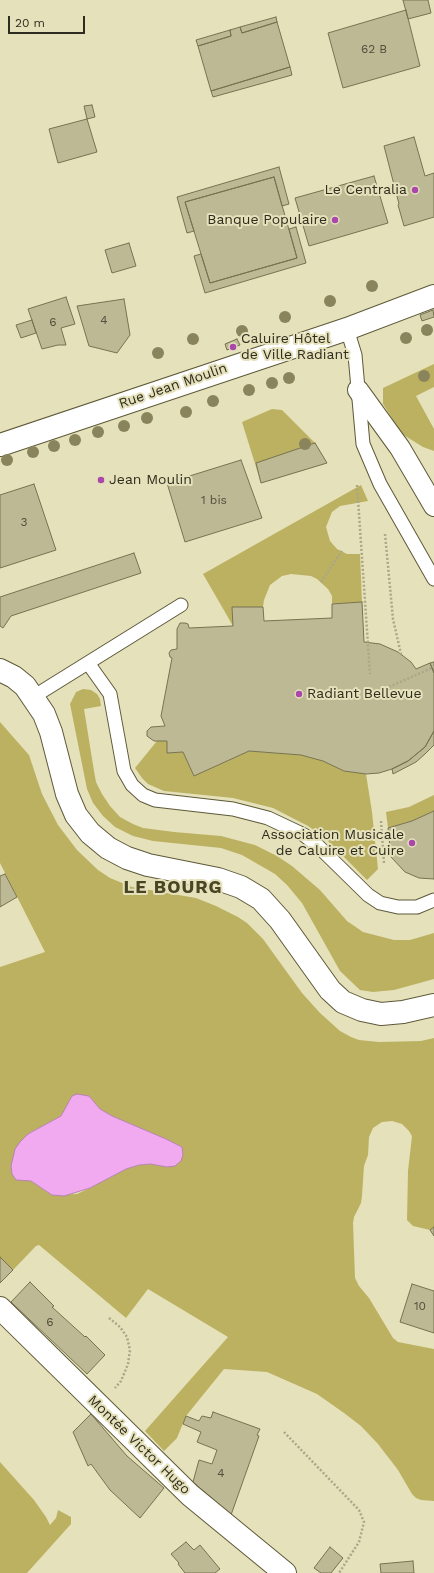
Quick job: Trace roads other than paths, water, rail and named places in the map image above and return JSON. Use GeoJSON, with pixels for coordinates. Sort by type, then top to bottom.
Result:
{"type":"FeatureCollection","features":[{"type":"Feature","properties":{"kind":"main road","name":"Rue Jean Moulin"},"geometry":{"type":"LineString","coordinates":[[0,445],[347,329],[434,296]]}},
{"type":"Feature","properties":{"kind":"main road"},"geometry":{"type":"LineString","coordinates":[[0,670],[20,682],[33,697],[44,714],[51,732],[67,794],[76,815],[90,833],[108,848],[127,858],[148,865],[218,879],[241,887],[261,899],[280,920],[330,990],[343,1002],[362,1010],[381,1014],[403,1012],[434,1005]]}},
{"type":"Feature","properties":{"kind":"main road","name":"Montée Victor Hugo"},"geometry":{"type":"LineString","coordinates":[[0,1308],[190,1495],[285,1573]]}},
{"type":"Feature","properties":{"kind":"street"},"geometry":{"type":"LineString","coordinates":[[358,390],[400,448],[434,506]]}},
{"type":"Feature","properties":{"kind":"lane"},"geometry":{"type":"LineString","coordinates":[[347,329],[355,355],[363,444],[380,484],[434,579]]}},
{"type":"Feature","properties":{"kind":"lane"},"geometry":{"type":"LineString","coordinates":[[33,697],[181,605]]}},
{"type":"Feature","properties":{"kind":"lane"},"geometry":{"type":"LineString","coordinates":[[88,663],[110,694],[124,771],[132,785],[143,795],[155,800],[233,809],[268,818],[304,835],[317,845],[368,895],[380,903],[398,907],[417,906],[434,900]]}},
{"type":"Feature","properties":{"kind":"place","name":"Le Centralia"},"geometry":{"type":"Point","coordinates":[415,190]}},
{"type":"Feature","properties":{"kind":"place","name":"Banque Populaire"},"geometry":{"type":"Point","coordinates":[335,220]}},
{"type":"Feature","properties":{"kind":"place","name":"Caluire Hôtel de Ville Radiant"},"geometry":{"type":"Point","coordinates":[233,347]}},
{"type":"Feature","properties":{"kind":"place","name":"Jean Moulin"},"geometry":{"type":"Point","coordinates":[101,480]}},
{"type":"Feature","properties":{"kind":"place","name":"Radiant Bellevue"},"geometry":{"type":"Point","coordinates":[299,694]}},
{"type":"Feature","properties":{"kind":"place","name":"Association Musicale de Caluire et Cuire"},"geometry":{"type":"Point","coordinates":[412,843]}},
{"type":"Feature","properties":{"kind":"district","name":"LE BOURG"},"geometry":{"type":"Point","coordinates":[173,888]}}]}
